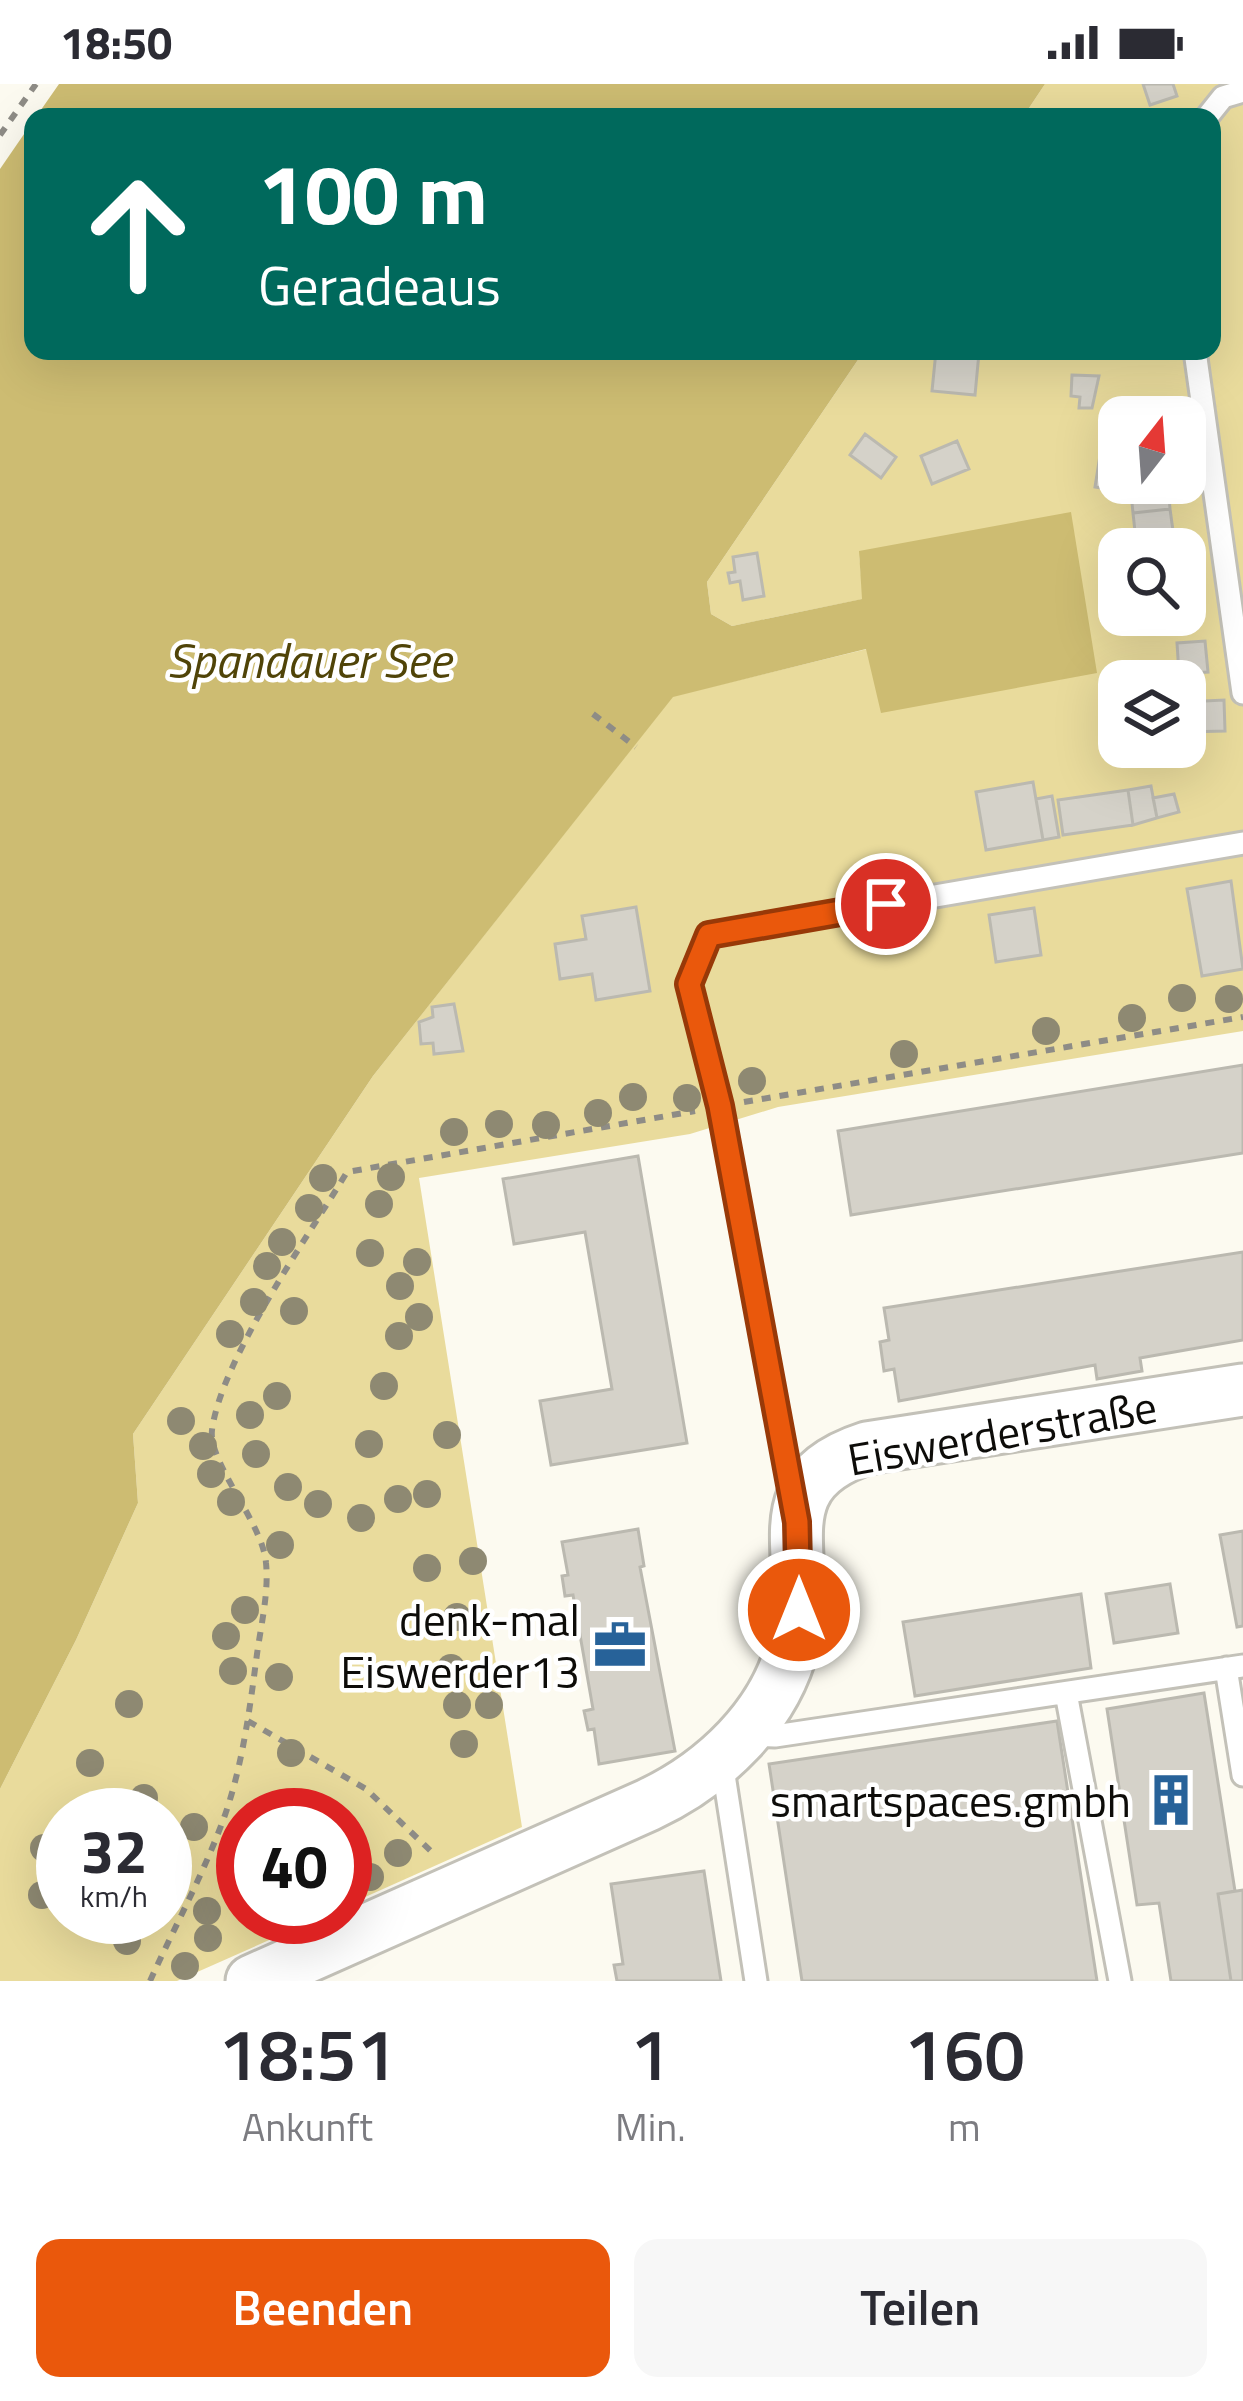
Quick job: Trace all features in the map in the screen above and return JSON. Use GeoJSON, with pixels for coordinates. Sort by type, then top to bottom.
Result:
{"type":"FeatureCollection","features":[{"type":"Feature","properties":{"kind":"street","name":"Eiswerderstraße"},"geometry":{"type":"LineString","coordinates":[[252,1981],[668,1796],[706,1773],[733,1746],[772,1693],[793,1647],[799,1610],[797,1522],[803,1494],[814,1474],[836,1458],[867,1448],[1243,1390]]}},
{"type":"Feature","properties":{"kind":"lane"},"geometry":{"type":"LineString","coordinates":[[1214,108],[1223,97],[1243,91]]}},
{"type":"Feature","properties":{"kind":"lane"},"geometry":{"type":"LineString","coordinates":[[1196,360],[1243,693]]}},
{"type":"Feature","properties":{"kind":"lane","name":"Eiswerderstraße"},"geometry":{"type":"LineString","coordinates":[[797,1522],[720,1106],[689,984],[709,935],[1243,841]]}},
{"type":"Feature","properties":{"kind":"lane"},"geometry":{"type":"LineString","coordinates":[[756,1981],[733,1746],[1234,1667],[1243,1775]]}},
{"type":"Feature","properties":{"kind":"lane"},"geometry":{"type":"LineString","coordinates":[[1066,1693],[1120,1981]]}},
{"type":"Feature","properties":{"kind":"path"},"geometry":{"type":"LineString","coordinates":[[0,135],[36,84]]}},
{"type":"Feature","properties":{"kind":"path"},"geometry":{"type":"LineString","coordinates":[[593,714],[636,747]]}},
{"type":"Feature","properties":{"kind":"path"},"geometry":{"type":"LineString","coordinates":[[150,1981],[225,1814],[248,1721],[267,1562],[211,1434],[226,1385],[262,1312],[347,1172],[1243,1017]]}},
{"type":"Feature","properties":{"kind":"path"},"geometry":{"type":"LineString","coordinates":[[248,1721],[366,1790],[448,1866]]}},
{"type":"Feature","properties":{"kind":"shaded area"},"geometry":{"type":"Polygon","coordinates":[[[1045,84],[1243,84],[1243,1031],[778,1107],[690,1134],[419,1178],[522,1827],[372,1894],[372,1788],[216,1788],[216,1944],[260,1944],[177,1981],[0,1981],[0,1789],[76,1640],[138,1503],[133,1434],[373,1076],[673,696],[867,649],[882,713],[859,552],[863,599],[732,626],[711,614],[707,582],[858,360],[1221,360],[1221,108],[1029,108],[1045,84]]]}},
{"type":"Feature","properties":{"kind":"water"},"geometry":{"type":"Polygon","coordinates":[[[59,84],[1045,84],[1029,108],[42,108],[59,84]]]}},
{"type":"Feature","properties":{"kind":"water","name":"Spandauer See"},"geometry":{"type":"Polygon","coordinates":[[[24,134],[24,360],[858,360],[707,582],[711,614],[732,626],[862,599],[859,551],[1071,512],[1097,673],[881,713],[866,649],[673,697],[373,1076],[133,1434],[138,1503],[76,1640],[0,1789],[0,169],[24,134]]]}},
{"type":"Feature","properties":{"kind":"building"},"geometry":{"type":"Polygon","coordinates":[[[1143,84],[1173,84],[1177,96],[1150,105],[1143,84]]]}},
{"type":"Feature","properties":{"kind":"building"},"geometry":{"type":"Polygon","coordinates":[[[935,360],[978,360],[975,395],[932,391],[935,360]]]}},
{"type":"Feature","properties":{"kind":"building"},"geometry":{"type":"Polygon","coordinates":[[[1072,375],[1099,376],[1092,408],[1079,408],[1080,397],[1071,396],[1072,375]]]}},
{"type":"Feature","properties":{"kind":"building"},"geometry":{"type":"Polygon","coordinates":[[[865,434],[896,457],[881,478],[850,455],[865,434]]]}},
{"type":"Feature","properties":{"kind":"building"},"geometry":{"type":"Polygon","coordinates":[[[957,441],[969,469],[932,484],[921,456],[957,441]]]}},
{"type":"Feature","properties":{"kind":"building"},"geometry":{"type":"Polygon","coordinates":[[[1132,504],[1170,504],[1170,509],[1133,513],[1132,504]]]}},
{"type":"Feature","properties":{"kind":"building"},"geometry":{"type":"Polygon","coordinates":[[[1170,509],[1173,528],[1135,528],[1133,513],[1170,509]]]}},
{"type":"Feature","properties":{"kind":"building"},"geometry":{"type":"Polygon","coordinates":[[[757,553],[764,596],[743,600],[740,581],[730,583],[728,573],[735,572],[733,557],[757,553]]]}},
{"type":"Feature","properties":{"kind":"building"},"geometry":{"type":"Polygon","coordinates":[[[1205,641],[1208,672],[1206,660],[1178,660],[1177,643],[1205,641]]]}},
{"type":"Feature","properties":{"kind":"building"},"geometry":{"type":"Polygon","coordinates":[[[1224,700],[1225,731],[1206,731],[1206,701],[1224,700]]]}},
{"type":"Feature","properties":{"kind":"building"},"geometry":{"type":"Polygon","coordinates":[[[1033,782],[1043,840],[986,850],[976,792],[1033,782]]]}},
{"type":"Feature","properties":{"kind":"building"},"geometry":{"type":"Polygon","coordinates":[[[1151,786],[1157,818],[1133,825],[1128,790],[1151,786]]]}},
{"type":"Feature","properties":{"kind":"building"},"geometry":{"type":"Polygon","coordinates":[[[1128,790],[1133,825],[1063,835],[1058,800],[1128,790]]]}},
{"type":"Feature","properties":{"kind":"building"},"geometry":{"type":"Polygon","coordinates":[[[1174,794],[1179,812],[1157,818],[1153,798],[1174,794]]]}},
{"type":"Feature","properties":{"kind":"building"},"geometry":{"type":"Polygon","coordinates":[[[1052,796],[1059,837],[1043,840],[1036,799],[1052,796]]]}},
{"type":"Feature","properties":{"kind":"building"},"geometry":{"type":"Polygon","coordinates":[[[1231,881],[1243,969],[1202,976],[1187,889],[1231,881]]]}},
{"type":"Feature","properties":{"kind":"building"},"geometry":{"type":"Polygon","coordinates":[[[636,907],[650,991],[596,1000],[592,974],[560,979],[555,944],[586,939],[582,916],[636,907]]]}},
{"type":"Feature","properties":{"kind":"building"},"geometry":{"type":"Polygon","coordinates":[[[1034,908],[1041,955],[996,962],[989,915],[1034,908]]]}},
{"type":"Feature","properties":{"kind":"building"},"geometry":{"type":"Polygon","coordinates":[[[454,1004],[463,1051],[434,1054],[433,1043],[421,1044],[419,1022],[433,1017],[432,1007],[454,1004]]]}},
{"type":"Feature","properties":{"kind":"building"},"geometry":{"type":"Polygon","coordinates":[[[1243,1065],[1243,1153],[851,1215],[838,1131],[1243,1065]]]}},
{"type":"Feature","properties":{"kind":"building"},"geometry":{"type":"Polygon","coordinates":[[[638,1156],[687,1443],[551,1465],[540,1401],[612,1389],[585,1232],[514,1244],[503,1179],[638,1156]]]}},
{"type":"Feature","properties":{"kind":"building"},"geometry":{"type":"Polygon","coordinates":[[[1243,1252],[1243,1340],[1140,1358],[1142,1371],[1097,1379],[1095,1365],[899,1401],[894,1369],[884,1371],[880,1342],[889,1340],[884,1308],[1243,1252]]]}},
{"type":"Feature","properties":{"kind":"building"},"geometry":{"type":"Polygon","coordinates":[[[638,1529],[644,1566],[640,1567],[675,1751],[599,1764],[594,1729],[588,1730],[584,1711],[593,1709],[573,1595],[565,1596],[562,1576],[568,1575],[562,1542],[638,1529]]]}},
{"type":"Feature","properties":{"kind":"building"},"geometry":{"type":"Polygon","coordinates":[[[1243,1531],[1243,1626],[1237,1627],[1220,1535],[1243,1531]]]}},
{"type":"Feature","properties":{"kind":"building"},"geometry":{"type":"Polygon","coordinates":[[[1170,1584],[1178,1633],[1114,1643],[1106,1594],[1170,1584]]]}},
{"type":"Feature","properties":{"kind":"building"},"geometry":{"type":"Polygon","coordinates":[[[1081,1594],[1091,1668],[915,1696],[903,1622],[1081,1594]]]}},
{"type":"Feature","properties":{"kind":"building","name":"smartspaces.gmbh"},"geometry":{"type":"Polygon","coordinates":[[[1204,1693],[1235,1891],[1218,1894],[1231,1981],[1171,1981],[1159,1903],[1137,1905],[1107,1709],[1204,1693]]]}},
{"type":"Feature","properties":{"kind":"building"},"geometry":{"type":"Polygon","coordinates":[[[1057,1721],[1097,1981],[802,1981],[769,1764],[1057,1721]]]}},
{"type":"Feature","properties":{"kind":"building"},"geometry":{"type":"Polygon","coordinates":[[[704,1871],[721,1981],[617,1981],[614,1965],[623,1964],[611,1884],[704,1871]]]}},
{"type":"Feature","properties":{"kind":"building"},"geometry":{"type":"Polygon","coordinates":[[[1243,1890],[1243,1981],[1231,1981],[1218,1894],[1243,1890]]]}},
{"type":"Feature","properties":{"kind":"place","name":"denk-mal Eiswerder13"},"geometry":{"type":"Point","coordinates":[620,1645]}},
{"type":"Feature","properties":{"kind":"place","name":"smartspaces.gmbh"},"geometry":{"type":"Point","coordinates":[1171,1800]}},
{"type":"Feature","properties":{"kind":"route"},"geometry":{"type":"LineString","coordinates":[[799,1610],[797,1522],[720,1106],[689,984],[709,935],[886,904]]}}]}
